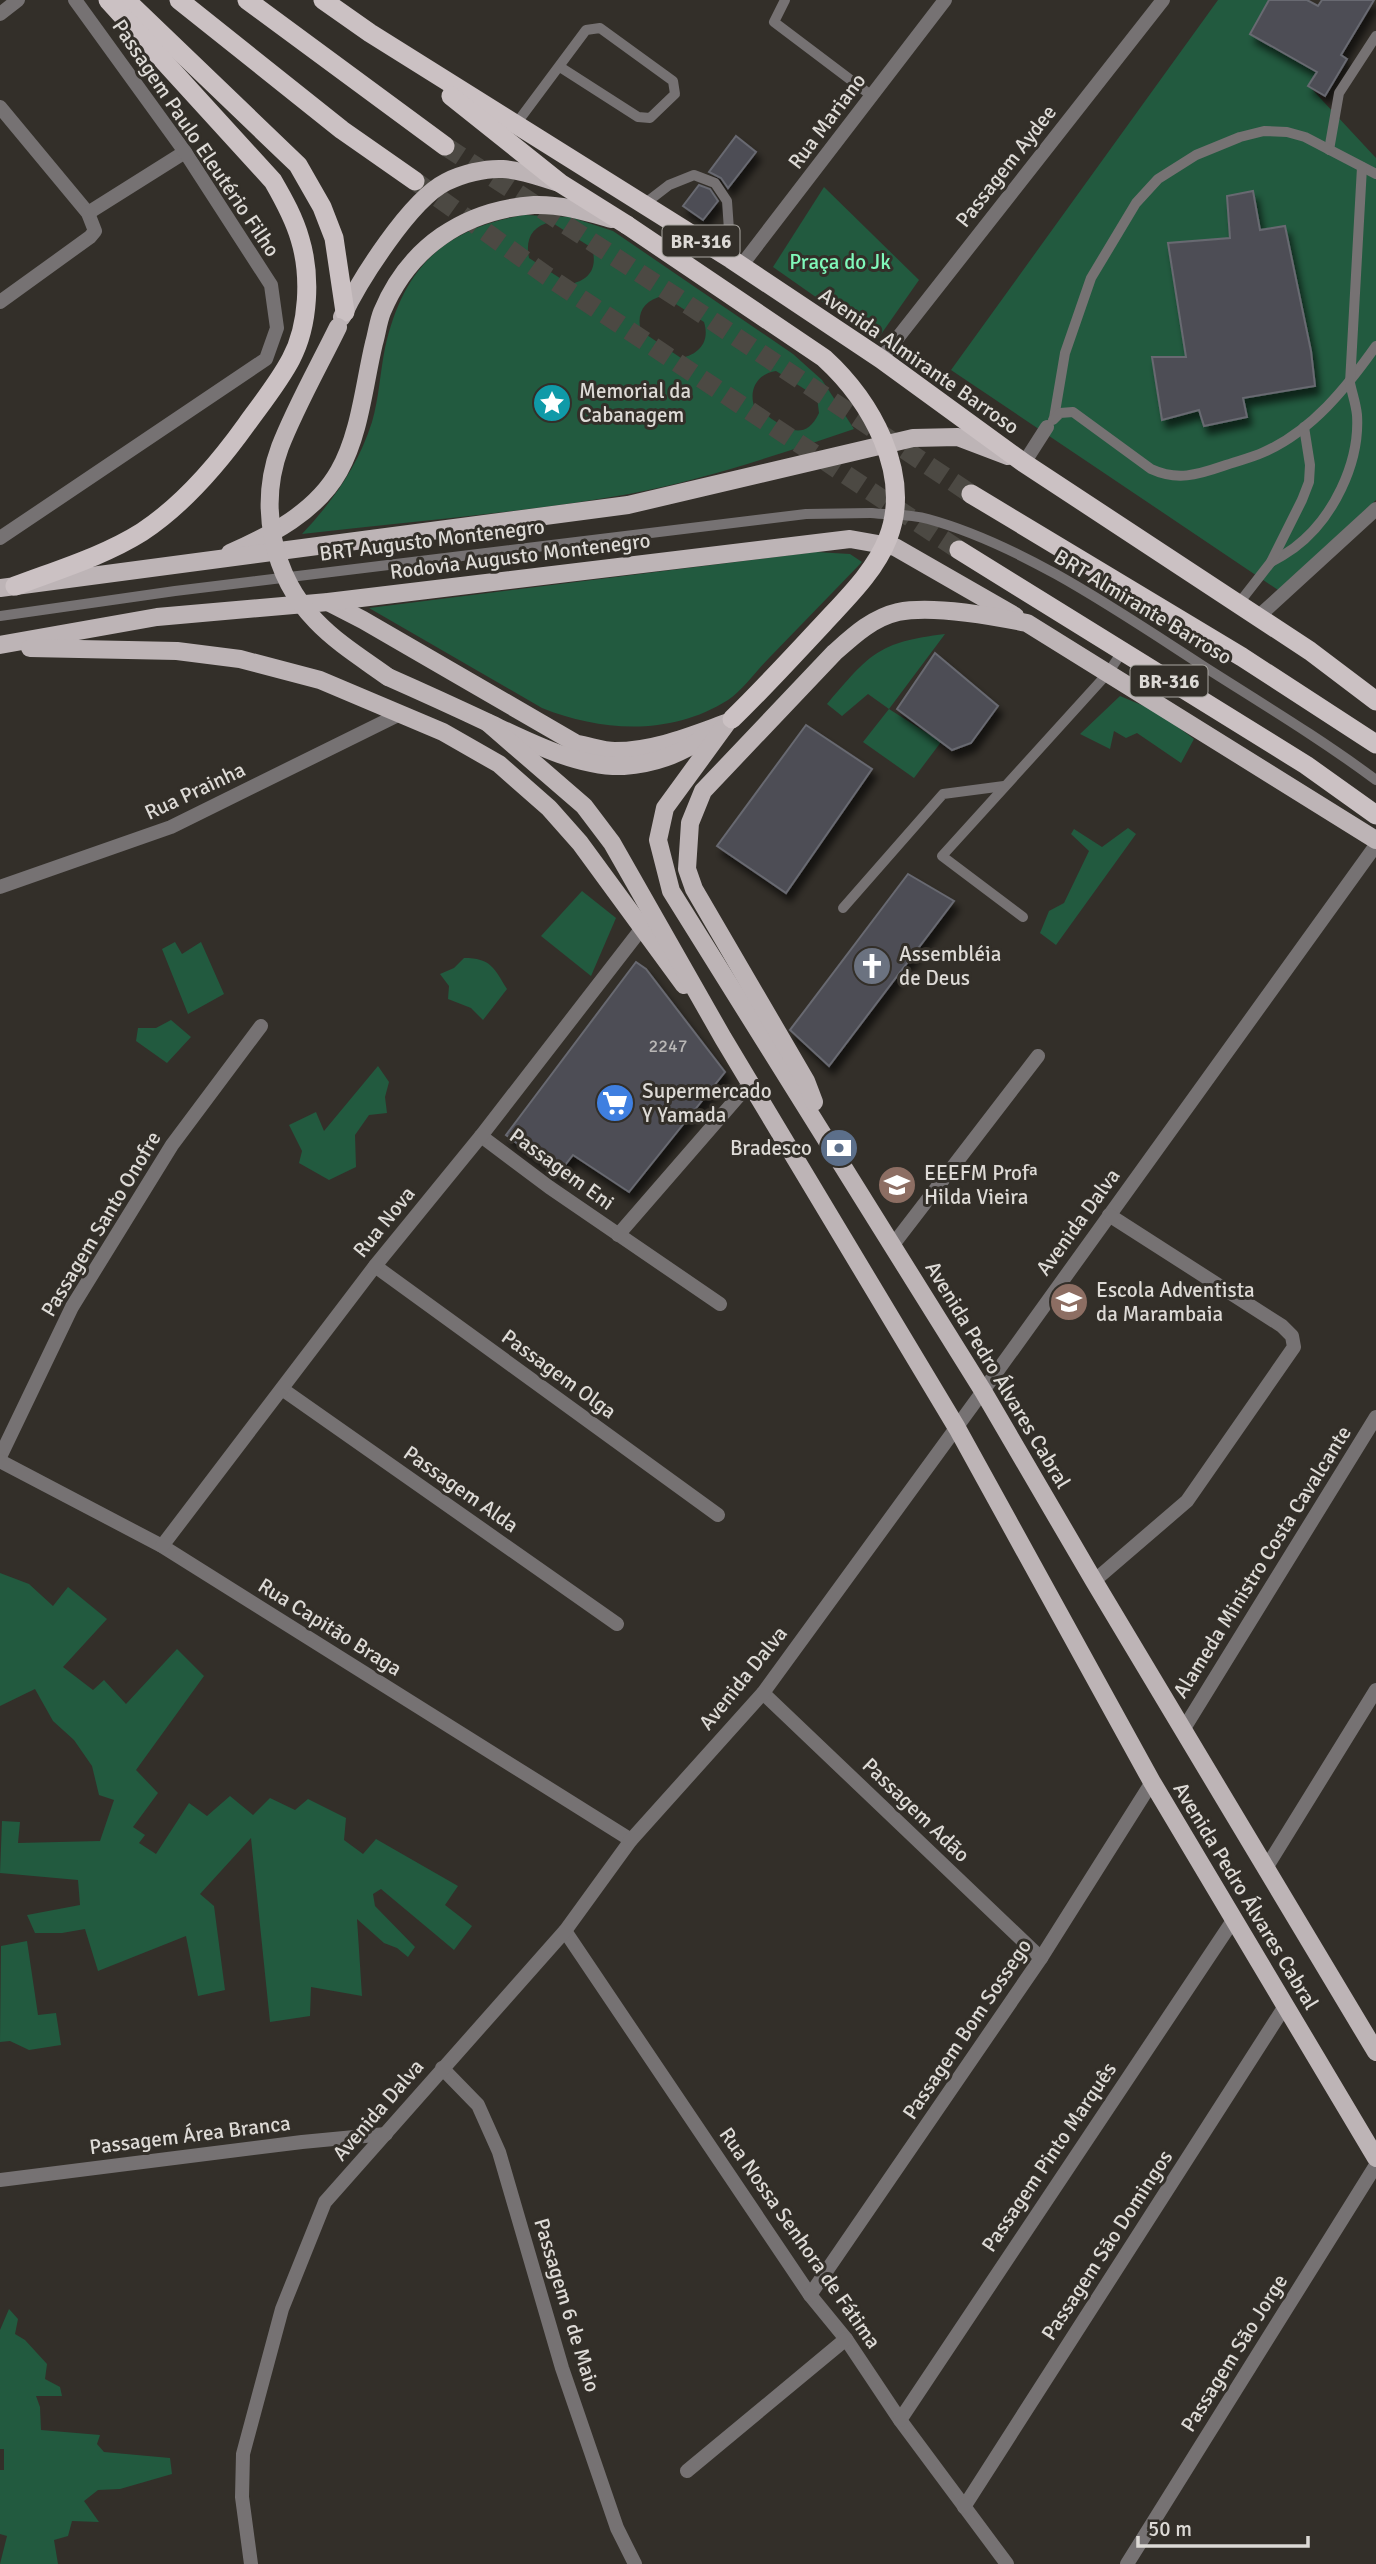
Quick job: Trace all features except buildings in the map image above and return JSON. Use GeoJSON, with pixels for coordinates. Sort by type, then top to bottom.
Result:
{"type":"FeatureCollection","features":[{"type":"Feature","properties":{"kind":"highway"},"geometry":{"type":"LineString","coordinates":[[7,587],[116,546],[143,531],[168,511],[214,466],[237,438],[292,358],[303,326],[306,299],[301,241],[290,212],[273,181],[108,0]]}},
{"type":"Feature","properties":{"kind":"highway"},"geometry":{"type":"LineString","coordinates":[[126,0],[298,164],[322,207],[334,238],[342,319]]}},
{"type":"Feature","properties":{"kind":"highway"},"geometry":{"type":"LineString","coordinates":[[179,0],[342,130],[415,181]]}},
{"type":"Feature","properties":{"kind":"highway"},"geometry":{"type":"LineString","coordinates":[[247,0],[445,146]]}},
{"type":"Feature","properties":{"kind":"highway","name":"Avenida Almirante Barroso"},"geometry":{"type":"LineString","coordinates":[[323,0],[370,33],[736,263],[881,359],[1024,463],[1259,616],[1376,701]]}},
{"type":"Feature","properties":{"kind":"highway"},"geometry":{"type":"LineString","coordinates":[[370,33],[561,183],[824,358],[846,378],[870,411],[890,462],[894,500],[889,537],[865,578],[768,684],[729,721]]}},
{"type":"Feature","properties":{"kind":"highway","name":"BR-316"},"geometry":{"type":"LineString","coordinates":[[971,494],[1242,657],[1376,744]]}},
{"type":"Feature","properties":{"kind":"highway","name":"BR-316"},"geometry":{"type":"LineString","coordinates":[[959,550],[1306,765],[1376,815]]}},
{"type":"Feature","properties":{"kind":"main road"},"geometry":{"type":"LineString","coordinates":[[561,183],[504,169],[480,170],[444,183],[418,204],[382,250],[342,319],[279,449],[270,496],[270,526],[280,564],[292,591],[315,620],[337,641],[388,677],[549,751],[621,766],[643,764],[681,753],[729,721]]}},
{"type":"Feature","properties":{"kind":"main road"},"geometry":{"type":"LineString","coordinates":[[211,562],[247,546],[297,517],[322,495],[338,474],[350,450],[382,313],[401,277],[423,251],[455,226],[491,211],[536,205],[572,208],[624,224]]}},
{"type":"Feature","properties":{"kind":"main road","name":"Rodovia Augusto Montenegro"},"geometry":{"type":"LineString","coordinates":[[7,587],[628,505],[913,438],[958,437],[1024,463]]}},
{"type":"Feature","properties":{"kind":"main road","name":"Rodovia Augusto Montenegro"},"geometry":{"type":"LineString","coordinates":[[0,646],[157,617],[328,602],[850,539],[895,547],[1027,623],[1376,843]]}},
{"type":"Feature","properties":{"kind":"main road"},"geometry":{"type":"LineString","coordinates":[[328,602],[578,744],[612,751],[640,750],[682,739],[729,721]]}},
{"type":"Feature","properties":{"kind":"main road"},"geometry":{"type":"LineString","coordinates":[[819,1126],[816,1107],[806,1081],[694,890],[687,869],[690,824],[703,791],[834,653],[856,632],[877,620],[899,612],[930,611],[962,612],[1027,623]]}},
{"type":"Feature","properties":{"kind":"main road"},"geometry":{"type":"LineString","coordinates":[[0,646],[177,651],[240,659],[320,680],[443,732],[499,764],[549,808],[580,843],[723,1038]]}},
{"type":"Feature","properties":{"kind":"main road","name":"Avenida Pedro Álvares Cabral"},"geometry":{"type":"LineString","coordinates":[[729,721],[665,808],[657,840],[671,891],[983,1391],[1376,2052]]}},
{"type":"Feature","properties":{"kind":"main road"},"geometry":{"type":"LineString","coordinates":[[488,723],[584,806],[612,843],[723,1038]]}},
{"type":"Feature","properties":{"kind":"main road","name":"Avenida Pedro Álvares Cabral"},"geometry":{"type":"LineString","coordinates":[[723,1038],[957,1428],[1152,1782],[1376,2158]]}},
{"type":"Feature","properties":{"kind":"street"},"geometry":{"type":"LineString","coordinates":[[0,14],[18,0]]}},
{"type":"Feature","properties":{"kind":"street","name":"Passagem Paulo Eleutério Filho"},"geometry":{"type":"LineString","coordinates":[[0,538],[266,359],[277,328],[271,285],[185,152],[75,0]]}},
{"type":"Feature","properties":{"kind":"street","name":"Rua Mariano"},"geometry":{"type":"LineString","coordinates":[[736,263],[872,96],[945,0]]}},
{"type":"Feature","properties":{"kind":"street","name":"Passagem Aydee"},"geometry":{"type":"LineString","coordinates":[[881,359],[1163,0]]}},
{"type":"Feature","properties":{"kind":"street"},"geometry":{"type":"LineString","coordinates":[[0,107],[88,213],[95,231],[0,302]]}},
{"type":"Feature","properties":{"kind":"street"},"geometry":{"type":"LineString","coordinates":[[88,213],[185,152]]}},
{"type":"Feature","properties":{"kind":"street"},"geometry":{"type":"LineString","coordinates":[[1024,463],[1051,423]]}},
{"type":"Feature","properties":{"kind":"street"},"geometry":{"type":"LineString","coordinates":[[1259,616],[1376,509]]}},
{"type":"Feature","properties":{"kind":"street","name":"Rua Prainha"},"geometry":{"type":"LineString","coordinates":[[0,887],[171,827],[401,714]]}},
{"type":"Feature","properties":{"kind":"street","name":"Avenida Dalva"},"geometry":{"type":"LineString","coordinates":[[251,2564],[242,2497],[243,2454],[282,2309],[325,2202],[565,1931],[631,1840],[763,1693],[957,1428],[1376,843]]}},
{"type":"Feature","properties":{"kind":"street","name":"Rua Nova"},"geometry":{"type":"LineString","coordinates":[[162,1546],[375,1266],[481,1136],[642,928]]}},
{"type":"Feature","properties":{"kind":"street","name":"Passagem Santo Onofre"},"geometry":{"type":"LineString","coordinates":[[0,1459],[72,1307],[172,1145],[261,1026]]}},
{"type":"Feature","properties":{"kind":"street"},"geometry":{"type":"LineString","coordinates":[[892,1246],[1038,1056]]}},
{"type":"Feature","properties":{"kind":"street","name":"Passagem Eni"},"geometry":{"type":"LineString","coordinates":[[618,1235],[750,1083]]}},
{"type":"Feature","properties":{"kind":"street","name":"Passagem Eni"},"geometry":{"type":"LineString","coordinates":[[481,1136],[549,1187],[720,1304]]}},
{"type":"Feature","properties":{"kind":"street"},"geometry":{"type":"LineString","coordinates":[[1094,1581],[1187,1501],[1294,1347],[1292,1336],[1282,1326],[1109,1215]]}},
{"type":"Feature","properties":{"kind":"street","name":"Passagem Olga"},"geometry":{"type":"LineString","coordinates":[[375,1266],[718,1515]]}},
{"type":"Feature","properties":{"kind":"street","name":"Passagem Alda"},"geometry":{"type":"LineString","coordinates":[[282,1389],[617,1624]]}},
{"type":"Feature","properties":{"kind":"street","name":"Alameda Ministro Costa Cavalcante"},"geometry":{"type":"LineString","coordinates":[[1183,1730],[1376,1417]]}},
{"type":"Feature","properties":{"kind":"street","name":"Rua Capitão Braga"},"geometry":{"type":"LineString","coordinates":[[0,1459],[162,1546],[631,1840]]}},
{"type":"Feature","properties":{"kind":"street"},"geometry":{"type":"LineString","coordinates":[[1266,1868],[1376,1690]]}},
{"type":"Feature","properties":{"kind":"street","name":"Passagem Adão"},"geometry":{"type":"LineString","coordinates":[[763,1693],[1041,1958]]}},
{"type":"Feature","properties":{"kind":"street","name":"Passagem Bom Sossego"},"geometry":{"type":"LineString","coordinates":[[810,2295],[1041,1958],[1152,1782]]}},
{"type":"Feature","properties":{"kind":"street","name":"Passagem Pinto Marquês"},"geometry":{"type":"LineString","coordinates":[[900,2420],[1234,1919]]}},
{"type":"Feature","properties":{"kind":"street","name":"Rua Nossa Senhora de Fátima"},"geometry":{"type":"LineString","coordinates":[[565,1931],[810,2295],[846,2339],[900,2420],[1007,2564]]}},
{"type":"Feature","properties":{"kind":"street","name":"Passagem São Domingos"},"geometry":{"type":"LineString","coordinates":[[964,2507],[1285,2006]]}},
{"type":"Feature","properties":{"kind":"street","name":"Passagem 6 de Maio"},"geometry":{"type":"LineString","coordinates":[[442,2068],[478,2105],[499,2152],[562,2368],[617,2528],[635,2564]]}},
{"type":"Feature","properties":{"kind":"street","name":"Passagem Área Branca"},"geometry":{"type":"LineString","coordinates":[[0,2180],[386,2133]]}},
{"type":"Feature","properties":{"kind":"street","name":"Passagem São Jorge"},"geometry":{"type":"LineString","coordinates":[[1127,2564],[1376,2165]]}},
{"type":"Feature","properties":{"kind":"street"},"geometry":{"type":"LineString","coordinates":[[687,2471],[846,2339]]}},
{"type":"Feature","properties":{"kind":"lane"},"geometry":{"type":"LineString","coordinates":[[785,0],[774,22],[872,96]]}},
{"type":"Feature","properties":{"kind":"lane"},"geometry":{"type":"LineString","coordinates":[[516,124],[586,30],[600,28],[673,81],[675,94],[650,118],[638,117],[560,67]]}},
{"type":"Feature","properties":{"kind":"lane"},"geometry":{"type":"LineString","coordinates":[[1329,150],[1339,93],[1376,36]]}},
{"type":"Feature","properties":{"kind":"lane"},"geometry":{"type":"LineString","coordinates":[[1051,423],[1065,353],[1091,278],[1136,203],[1158,179],[1196,155],[1240,137],[1264,131],[1287,132],[1305,137],[1376,174]]}},
{"type":"Feature","properties":{"kind":"lane"},"geometry":{"type":"LineString","coordinates":[[1271,562],[1295,547],[1318,524],[1343,485],[1353,449],[1357,414],[1350,383],[1362,167]]}},
{"type":"Feature","properties":{"kind":"lane"},"geometry":{"type":"LineString","coordinates":[[643,205],[669,185],[694,175],[715,183],[727,201],[736,263]]}},
{"type":"Feature","properties":{"kind":"lane"},"geometry":{"type":"LineString","coordinates":[[1051,423],[1060,413],[1073,412],[1151,469],[1179,477],[1197,475],[1266,451],[1304,426],[1350,383],[1376,345]]}},
{"type":"Feature","properties":{"kind":"lane"},"geometry":{"type":"LineString","coordinates":[[1238,603],[1271,562],[1309,482],[1309,446],[1304,426]]}},
{"type":"Feature","properties":{"kind":"lane","name":"BRT Augusto Montenegro"},"geometry":{"type":"LineString","coordinates":[[0,616],[175,591],[806,514],[871,513]]}},
{"type":"Feature","properties":{"kind":"lane","name":"BRT Almirante Barroso"},"geometry":{"type":"LineString","coordinates":[[871,513],[926,518],[1013,551],[1120,612],[1376,780]]}},
{"type":"Feature","properties":{"kind":"lane"},"geometry":{"type":"LineString","coordinates":[[1023,917],[942,856],[1108,673],[1122,652]]}},
{"type":"Feature","properties":{"kind":"lane"},"geometry":{"type":"LineString","coordinates":[[843,908],[943,794],[1004,786]]}},
{"type":"Feature","properties":{"kind":"green space"},"geometry":{"type":"Polygon","coordinates":[[[1218,0],[1269,0],[1250,34],[1317,72],[1309,86],[1376,158],[1376,500],[1278,590],[951,370],[1218,0]]]}},
{"type":"Feature","properties":{"kind":"green space","name":"Praça do Jk"},"geometry":{"type":"Polygon","coordinates":[[[824,187],[919,280],[877,340],[773,267],[824,187]]]}},
{"type":"Feature","properties":{"kind":"green space"},"geometry":{"type":"Polygon","coordinates":[[[524,215],[570,217],[613,231],[793,354],[822,380],[854,429],[771,457],[629,494],[507,512],[302,534],[324,509],[360,453],[372,422],[385,348],[393,320],[403,295],[416,274],[449,242],[496,221],[524,215]],[[551,222],[531,234],[529,258],[569,284],[582,280],[593,267],[592,248],[551,222]],[[663,296],[643,308],[640,318],[641,331],[681,358],[698,350],[706,335],[704,322],[663,296]],[[776,371],[756,383],[754,406],[788,429],[797,431],[812,424],[819,413],[817,397],[776,371]]]}},
{"type":"Feature","properties":{"kind":"green space"},"geometry":{"type":"Polygon","coordinates":[[[816,552],[850,554],[862,562],[734,696],[706,712],[660,725],[612,726],[588,722],[542,708],[369,608],[816,552]]]}},
{"type":"Feature","properties":{"kind":"green space"},"geometry":{"type":"Polygon","coordinates":[[[945,634],[889,709],[868,694],[842,716],[827,704],[854,673],[877,653],[904,641],[945,634]]]}},
{"type":"Feature","properties":{"kind":"green space"},"geometry":{"type":"Polygon","coordinates":[[[1120,696],[1156,711],[1194,739],[1181,763],[1137,733],[1126,738],[1114,731],[1110,749],[1080,734],[1120,696]]]}},
{"type":"Feature","properties":{"kind":"green space"},"geometry":{"type":"Polygon","coordinates":[[[889,709],[941,742],[914,778],[863,742],[889,709]]]}},
{"type":"Feature","properties":{"kind":"green space"},"geometry":{"type":"Polygon","coordinates":[[[1128,828],[1136,834],[1056,945],[1040,933],[1049,911],[1064,903],[1089,851],[1071,834],[1074,829],[1102,847],[1128,828]]]}},
{"type":"Feature","properties":{"kind":"green space"},"geometry":{"type":"Polygon","coordinates":[[[582,891],[616,918],[591,976],[541,936],[582,891]]]}},
{"type":"Feature","properties":{"kind":"green space"},"geometry":{"type":"Polygon","coordinates":[[[175,942],[182,954],[201,942],[224,994],[188,1014],[162,949],[175,942]]]}},
{"type":"Feature","properties":{"kind":"green space"},"geometry":{"type":"Polygon","coordinates":[[[464,958],[486,962],[499,975],[507,989],[483,1020],[471,1008],[448,999],[449,986],[440,974],[454,968],[464,958]]]}},
{"type":"Feature","properties":{"kind":"green space"},"geometry":{"type":"Polygon","coordinates":[[[171,1020],[191,1037],[167,1063],[136,1041],[138,1028],[156,1028],[171,1020]]]}},
{"type":"Feature","properties":{"kind":"green space"},"geometry":{"type":"Polygon","coordinates":[[[378,1066],[389,1082],[385,1097],[387,1113],[369,1115],[355,1135],[356,1167],[329,1180],[299,1163],[302,1151],[289,1125],[316,1112],[324,1131],[378,1066]]]}},
{"type":"Feature","properties":{"kind":"green space"},"geometry":{"type":"Polygon","coordinates":[[[0,1573],[29,1584],[53,1606],[68,1587],[107,1619],[63,1667],[93,1690],[104,1680],[126,1704],[177,1649],[204,1676],[136,1770],[158,1793],[133,1827],[145,1835],[139,1843],[156,1854],[189,1803],[207,1816],[230,1796],[253,1815],[270,1798],[295,1810],[308,1799],[346,1818],[344,1840],[363,1854],[376,1839],[458,1886],[445,1905],[472,1926],[454,1950],[381,1889],[373,1894],[375,1906],[415,1947],[408,1957],[397,1948],[384,1943],[357,1919],[362,1996],[311,1987],[310,2016],[270,2022],[251,1838],[200,1894],[214,1906],[225,1990],[198,1996],[186,1936],[98,1971],[85,1929],[62,1933],[35,1933],[27,1915],[80,1905],[78,1880],[0,1873],[2,1821],[20,1822],[18,1843],[100,1841],[114,1800],[99,1795],[92,1766],[74,1740],[53,1721],[35,1689],[0,1706],[0,1573]]]}},
{"type":"Feature","properties":{"kind":"green space"},"geometry":{"type":"Polygon","coordinates":[[[27,1941],[38,2015],[56,2013],[61,2045],[29,2050],[10,2041],[0,2042],[1,1946],[27,1941]]]}},
{"type":"Feature","properties":{"kind":"green space"},"geometry":{"type":"Polygon","coordinates":[[[9,2309],[18,2319],[15,2334],[25,2340],[47,2364],[45,2379],[60,2387],[62,2396],[36,2396],[40,2407],[41,2430],[100,2435],[97,2444],[104,2452],[170,2458],[172,2474],[120,2489],[98,2490],[84,2501],[99,2522],[72,2521],[68,2536],[54,2540],[58,2564],[0,2564],[7,2536],[0,2534],[0,2470],[4,2470],[4,2449],[0,2449],[0,2330],[9,2309]]]}},
{"type":"Feature","properties":{"kind":"tunnel"},"geometry":{"type":"LineString","coordinates":[[445,146],[971,494]]}},
{"type":"Feature","properties":{"kind":"tunnel"},"geometry":{"type":"LineString","coordinates":[[415,181],[547,276],[959,550]]}},
{"type":"Feature","properties":{"kind":"place","name":"Memorial da Cabanagem"},"geometry":{"type":"Point","coordinates":[552,403]}},
{"type":"Feature","properties":{"kind":"place","name":"Assembléia de Deus"},"geometry":{"type":"Point","coordinates":[872,966]}},
{"type":"Feature","properties":{"kind":"place","name":"Supermercado Y Yamada"},"geometry":{"type":"Point","coordinates":[615,1103]}},
{"type":"Feature","properties":{"kind":"place","name":"Bradesco"},"geometry":{"type":"Point","coordinates":[839,1148]}},
{"type":"Feature","properties":{"kind":"place","name":"EEEFM Profª Hilda Vieira"},"geometry":{"type":"Point","coordinates":[897,1185]}},
{"type":"Feature","properties":{"kind":"place","name":"Escola Adventista da Marambaia"},"geometry":{"type":"Point","coordinates":[1069,1302]}}]}
